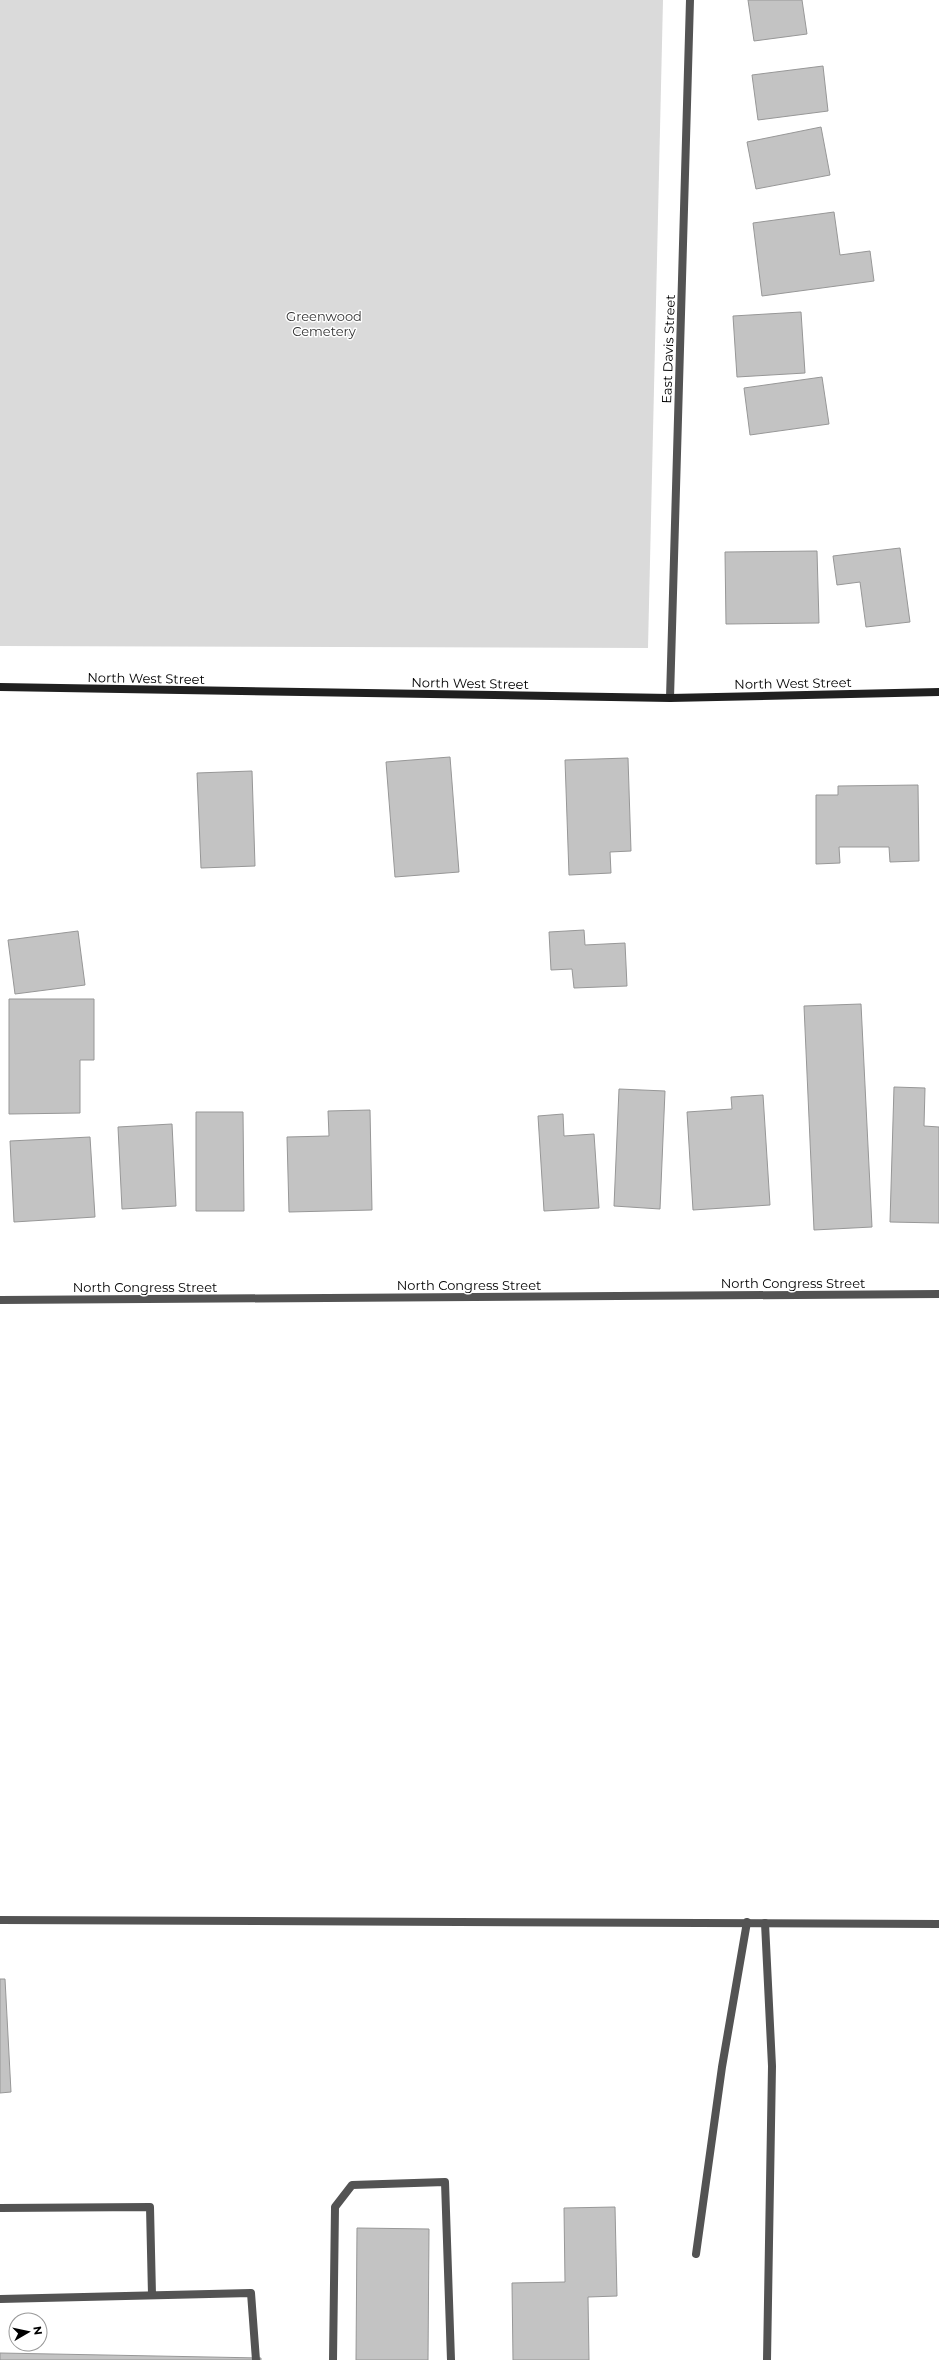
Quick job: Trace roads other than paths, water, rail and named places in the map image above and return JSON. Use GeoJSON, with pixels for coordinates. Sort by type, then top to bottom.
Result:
{"type":"FeatureCollection","features":[{"type":"Feature","properties":{"kind":"street","name":"East Davis Street"},"geometry":{"type":"LineString","coordinates":[[670,698],[690,0]]}},
{"type":"Feature","properties":{"kind":"street","name":"North West Street"},"geometry":{"type":"LineString","coordinates":[[0,688],[670,698],[939,692]]}},
{"type":"Feature","properties":{"kind":"street","name":"North Congress Street"},"geometry":{"type":"LineString","coordinates":[[0,1300],[939,1294]]}},
{"type":"Feature","properties":{"kind":"street"},"geometry":{"type":"LineString","coordinates":[[0,1920],[939,1924]]}},
{"type":"Feature","properties":{"kind":"street"},"geometry":{"type":"LineString","coordinates":[[696,2254],[722,2067],[747,1922]]}},
{"type":"Feature","properties":{"kind":"street"},"geometry":{"type":"LineString","coordinates":[[765,1923],[772,2066],[767,2360]]}},
{"type":"Feature","properties":{"kind":"street"},"geometry":{"type":"LineString","coordinates":[[333,2360],[335,2207],[352,2185],[445,2182],[450,2360]]}},
{"type":"Feature","properties":{"kind":"street"},"geometry":{"type":"LineString","coordinates":[[0,2208],[150,2207],[152,2295]]}},
{"type":"Feature","properties":{"kind":"street"},"geometry":{"type":"LineString","coordinates":[[0,2299],[251,2293],[256,2360]]}},
{"type":"Feature","properties":{"kind":"park label","name":"Greenwood Cemetery"},"geometry":{"type":"Point","coordinates":[324,324]}}]}
